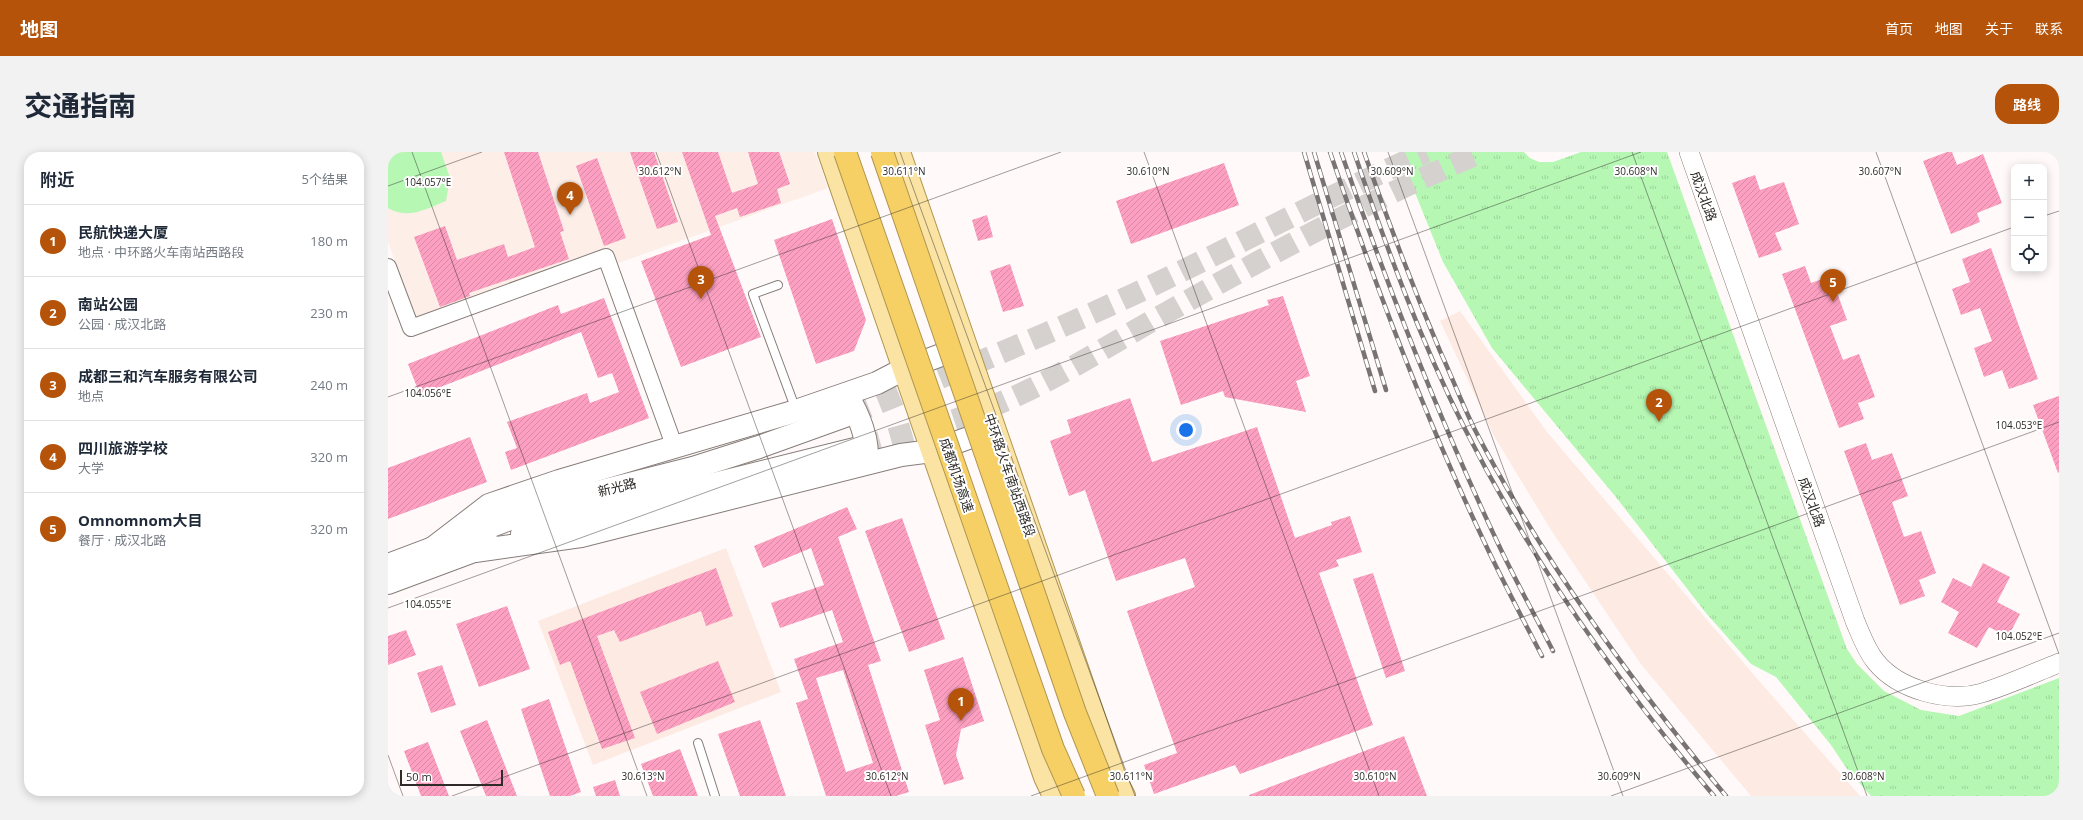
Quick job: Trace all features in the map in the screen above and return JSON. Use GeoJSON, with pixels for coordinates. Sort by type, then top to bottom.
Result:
{"type":"FeatureCollection","features":[{"type":"Feature","properties":{"kind":"highway","name":"成都机场高速"},"geometry":{"type":"LineString","coordinates":[[845,152],[1053,749],[1074,796]]}},
{"type":"Feature","properties":{"kind":"highway"},"geometry":{"type":"LineString","coordinates":[[882,152],[1075,713],[1108,796]]}},
{"type":"Feature","properties":{"kind":"main road"},"geometry":{"type":"LineString","coordinates":[[829,152],[1045,777],[1054,796]]}},
{"type":"Feature","properties":{"kind":"main road","name":"中环路火车南站西路段"},"geometry":{"type":"LineString","coordinates":[[899,152],[1116,781],[1124,796]]}},
{"type":"Feature","properties":{"kind":"main road"},"geometry":{"type":"LineString","coordinates":[[432,548],[490,505],[559,481],[675,448],[796,411],[845,392],[876,384],[904,369],[966,346]]}},
{"type":"Feature","properties":{"kind":"main road"},"geometry":{"type":"LineString","coordinates":[[845,392],[853,406],[864,436],[868,453],[862,456]]}},
{"type":"Feature","properties":{"kind":"main road","name":"新光路"},"geometry":{"type":"LineString","coordinates":[[388,565],[547,505],[693,468],[759,447],[848,415]]}},
{"type":"Feature","properties":{"kind":"main road"},"geometry":{"type":"LineString","coordinates":[[388,583],[545,526],[862,456],[901,455],[932,451],[994,429]]}},
{"type":"Feature","properties":{"kind":"street","name":"成汉北路"},"geometry":{"type":"LineString","coordinates":[[1689,152],[1855,621],[1868,651],[1876,662],[1888,672],[1914,688],[1929,693],[1961,696],[1982,693],[2059,663]]}},
{"type":"Feature","properties":{"kind":"street"},"geometry":{"type":"LineString","coordinates":[[388,267],[411,328],[606,257],[675,448]]}},
{"type":"Feature","properties":{"kind":"lane"},"geometry":{"type":"LineString","coordinates":[[778,285],[754,294],[796,411]]}},
{"type":"Feature","properties":{"kind":"lane"},"geometry":{"type":"LineString","coordinates":[[698,744],[715,796]]}},
{"type":"Feature","properties":{"kind":"shaded area"},"geometry":{"type":"Polygon","coordinates":[[[388,152],[815,152],[828,188],[616,264],[611,248],[416,318],[388,242],[388,152]]]}},
{"type":"Feature","properties":{"kind":"shaded area"},"geometry":{"type":"Polygon","coordinates":[[[1460,311],[1547,432],[1754,675],[1860,796],[1751,796],[1640,663],[1551,530],[1494,436],[1440,321],[1460,311]]]}},
{"type":"Feature","properties":{"kind":"shaded area"},"geometry":{"type":"Polygon","coordinates":[[[726,548],[781,692],[593,765],[538,621],[726,548]]]}},
{"type":"Feature","properties":{"kind":"green space"},"geometry":{"type":"Polygon","coordinates":[[[388,152],[441,152],[450,178],[446,201],[424,210],[410,213],[403,213],[388,208],[388,152]]]}},
{"type":"Feature","properties":{"kind":"green space"},"geometry":{"type":"Polygon","coordinates":[[[1405,152],[1524,152],[1530,158],[1539,162],[1553,162],[1581,152],[1667,152],[1847,649],[1857,664],[1884,691],[1921,710],[1959,716],[2059,678],[2059,796],[1871,796],[1847,769],[1831,745],[1776,677],[1751,664],[1706,613],[1615,496],[1492,348],[1443,262],[1405,168],[1405,152]]]}},
{"type":"Feature","properties":{"kind":"building"},"geometry":{"type":"Polygon","coordinates":[[[504,152],[538,152],[564,231],[560,232],[569,259],[469,293],[470,296],[440,307],[414,237],[445,226],[457,260],[504,244],[508,257],[535,247],[504,152]]]}},
{"type":"Feature","properties":{"kind":"building"},"geometry":{"type":"Polygon","coordinates":[[[630,152],[654,152],[678,222],[657,229],[630,152]]]}},
{"type":"Feature","properties":{"kind":"building"},"geometry":{"type":"Polygon","coordinates":[[[682,152],[718,152],[732,193],[758,184],[748,152],[779,152],[790,184],[777,189],[781,203],[740,217],[737,208],[715,216],[761,337],[681,367],[641,261],[711,235],[682,152]]]}},
{"type":"Feature","properties":{"kind":"building"},"geometry":{"type":"Polygon","coordinates":[[[1947,152],[1952,152],[1957,165],[1983,154],[2002,203],[1977,213],[1980,222],[1951,234],[1923,161],[1947,152]]]}},
{"type":"Feature","properties":{"kind":"building"},"geometry":{"type":"Polygon","coordinates":[[[597,158],[626,238],[604,246],[576,166],[597,158]]]}},
{"type":"Feature","properties":{"kind":"building"},"geometry":{"type":"Polygon","coordinates":[[[1224,163],[1239,205],[1131,244],[1116,201],[1224,163]]]}},
{"type":"Feature","properties":{"kind":"building"},"geometry":{"type":"Polygon","coordinates":[[[1755,175],[1760,190],[1784,182],[1799,224],[1775,233],[1782,250],[1759,258],[1732,183],[1755,175]]]}},
{"type":"Feature","properties":{"kind":"building"},"geometry":{"type":"Polygon","coordinates":[[[987,215],[993,237],[978,241],[972,220],[987,215]]]}},
{"type":"Feature","properties":{"kind":"building"},"geometry":{"type":"Polygon","coordinates":[[[832,219],[866,320],[854,351],[816,364],[774,240],[832,219]]]}},
{"type":"Feature","properties":{"kind":"building"},"geometry":{"type":"Polygon","coordinates":[[[1991,248],[2038,379],[2009,389],[2002,370],[1984,377],[1974,348],[1992,341],[1980,308],[1961,315],[1952,289],[1970,282],[1962,259],[1991,248]]]}},
{"type":"Feature","properties":{"kind":"building"},"geometry":{"type":"Polygon","coordinates":[[[1010,264],[1024,306],[1003,312],[990,271],[1010,264]]]}},
{"type":"Feature","properties":{"kind":"building"},"geometry":{"type":"Polygon","coordinates":[[[1805,266],[1811,283],[1831,276],[1847,320],[1830,326],[1843,360],[1859,354],[1875,397],[1858,403],[1864,419],[1839,428],[1782,274],[1805,266]]]}},
{"type":"Feature","properties":{"kind":"building"},"geometry":{"type":"Polygon","coordinates":[[[1283,296],[1310,376],[1296,381],[1306,412],[1225,397],[1223,391],[1181,405],[1160,341],[1269,305],[1267,300],[1283,296]]]}},
{"type":"Feature","properties":{"kind":"building"},"geometry":{"type":"Polygon","coordinates":[[[604,298],[649,418],[511,470],[505,452],[517,448],[507,422],[587,393],[590,403],[619,392],[612,373],[598,378],[581,332],[420,395],[408,364],[558,305],[561,314],[604,298]]]}},
{"type":"Feature","properties":{"kind":"building"},"geometry":{"type":"Polygon","coordinates":[[[2059,396],[2059,472],[2058,473],[2033,405],[2059,396]]]}},
{"type":"Feature","properties":{"kind":"building"},"geometry":{"type":"Polygon","coordinates":[[[1130,398],[1152,462],[1257,427],[1295,538],[1332,525],[1331,522],[1350,516],[1362,552],[1336,560],[1339,566],[1319,573],[1373,725],[1240,774],[1235,765],[1154,794],[1144,765],[1177,753],[1127,611],[1195,587],[1185,558],[1116,581],[1085,490],[1069,496],[1050,441],[1071,433],[1067,420],[1130,398]]]}},
{"type":"Feature","properties":{"kind":"building"},"geometry":{"type":"Polygon","coordinates":[[[470,437],[487,482],[388,519],[388,468],[470,437]]]}},
{"type":"Feature","properties":{"kind":"building"},"geometry":{"type":"Polygon","coordinates":[[[1866,443],[1872,460],[1892,453],[1908,496],[1892,502],[1904,537],[1921,531],[1936,573],[1919,580],[1925,596],[1900,605],[1844,451],[1866,443]]]}},
{"type":"Feature","properties":{"kind":"building"},"geometry":{"type":"Polygon","coordinates":[[[847,507],[857,529],[838,537],[881,661],[868,665],[909,792],[896,796],[826,796],[796,703],[808,699],[794,659],[843,642],[832,610],[780,628],[771,603],[824,585],[811,548],[763,568],[754,546],[847,507]],[[843,670],[816,678],[846,772],[873,763],[843,670]]]}},
{"type":"Feature","properties":{"kind":"building"},"geometry":{"type":"Polygon","coordinates":[[[902,518],[945,639],[909,652],[865,531],[902,518]]]}},
{"type":"Feature","properties":{"kind":"building"},"geometry":{"type":"Polygon","coordinates":[[[1983,563],[2010,577],[1997,602],[2020,614],[2008,637],[1989,627],[1977,648],[1948,633],[1959,612],[1941,602],[1953,578],[1971,587],[1983,563]]]}},
{"type":"Feature","properties":{"kind":"building"},"geometry":{"type":"Polygon","coordinates":[[[716,568],[733,616],[706,626],[701,611],[620,642],[614,630],[597,636],[635,738],[602,749],[570,661],[560,665],[548,632],[716,568]]]}},
{"type":"Feature","properties":{"kind":"building"},"geometry":{"type":"Polygon","coordinates":[[[1373,573],[1405,671],[1386,678],[1353,579],[1373,573]]]}},
{"type":"Feature","properties":{"kind":"building"},"geometry":{"type":"Polygon","coordinates":[[[507,606],[530,669],[479,687],[456,624],[507,606]]]}},
{"type":"Feature","properties":{"kind":"building"},"geometry":{"type":"Polygon","coordinates":[[[406,630],[416,655],[388,665],[388,636],[406,630]]]}},
{"type":"Feature","properties":{"kind":"building"},"geometry":{"type":"Polygon","coordinates":[[[963,657],[984,721],[961,729],[956,755],[964,779],[944,785],[925,725],[940,720],[924,670],[963,657]]]}},
{"type":"Feature","properties":{"kind":"building"},"geometry":{"type":"Polygon","coordinates":[[[718,661],[735,702],[657,734],[640,692],[718,661]]]}},
{"type":"Feature","properties":{"kind":"building"},"geometry":{"type":"Polygon","coordinates":[[[442,665],[456,705],[431,713],[417,673],[442,665]]]}},
{"type":"Feature","properties":{"kind":"building"},"geometry":{"type":"Polygon","coordinates":[[[549,699],[581,792],[570,796],[550,796],[521,709],[549,699]]]}},
{"type":"Feature","properties":{"kind":"building"},"geometry":{"type":"Polygon","coordinates":[[[487,720],[517,796],[486,796],[460,731],[487,720]]]}},
{"type":"Feature","properties":{"kind":"building"},"geometry":{"type":"Polygon","coordinates":[[[760,720],[786,796],[740,796],[718,734],[760,720]]]}},
{"type":"Feature","properties":{"kind":"building"},"geometry":{"type":"Polygon","coordinates":[[[1404,736],[1427,796],[1249,796],[1249,795],[1404,736]]]}},
{"type":"Feature","properties":{"kind":"building"},"geometry":{"type":"Polygon","coordinates":[[[428,742],[449,796],[421,796],[404,751],[428,742]]]}},
{"type":"Feature","properties":{"kind":"building"},"geometry":{"type":"Polygon","coordinates":[[[680,749],[698,796],[653,796],[641,764],[680,749]]]}},
{"type":"Feature","properties":{"kind":"building"},"geometry":{"type":"Polygon","coordinates":[[[615,780],[620,796],[596,796],[593,787],[615,780]]]}},
{"type":"Feature","properties":{"kind":"tunnel"},"geometry":{"type":"LineString","coordinates":[[848,415],[1095,312],[1426,152]]}},
{"type":"Feature","properties":{"kind":"tunnel"},"geometry":{"type":"LineString","coordinates":[[859,448],[962,417],[995,405],[1039,385],[1061,374],[1205,291],[1322,228],[1401,188],[1482,152]]}},
{"type":"Feature","properties":{"kind":"railway"},"geometry":{"type":"LineString","coordinates":[[1304,152],[1375,391]]}},
{"type":"Feature","properties":{"kind":"railway"},"geometry":{"type":"LineString","coordinates":[[1314,152],[1386,390]]}},
{"type":"Feature","properties":{"kind":"railway"},"geometry":{"type":"LineString","coordinates":[[1330,152],[1400,345],[1439,441],[1488,550],[1542,656]]}},
{"type":"Feature","properties":{"kind":"railway"},"geometry":{"type":"LineString","coordinates":[[1341,152],[1377,254],[1437,406],[1503,554],[1553,651]]}},
{"type":"Feature","properties":{"kind":"railway"},"geometry":{"type":"LineString","coordinates":[[1354,152],[1391,257],[1433,361],[1465,429],[1491,478],[1548,574],[1579,620],[1644,710],[1714,796]]}},
{"type":"Feature","properties":{"kind":"railway"},"geometry":{"type":"LineString","coordinates":[[1364,152],[1400,252],[1440,351],[1470,420],[1501,479],[1560,573],[1623,665],[1726,796]]}},
{"type":"Feature","properties":{"kind":"place","name":"四川旅游学校"},"geometry":{"type":"Point","coordinates":[570,215]}},
{"type":"Feature","properties":{"kind":"place","name":"成都三和汽车服务有限公司"},"geometry":{"type":"Point","coordinates":[701,299]}},
{"type":"Feature","properties":{"kind":"place","name":"Omnomnom大目"},"geometry":{"type":"Point","coordinates":[1833,302]}},
{"type":"Feature","properties":{"kind":"place","name":"南站公园"},"geometry":{"type":"Point","coordinates":[1659,422]}},
{"type":"Feature","properties":{"kind":"place","name":"民航快递大厦"},"geometry":{"type":"Point","coordinates":[961,721]}}]}
